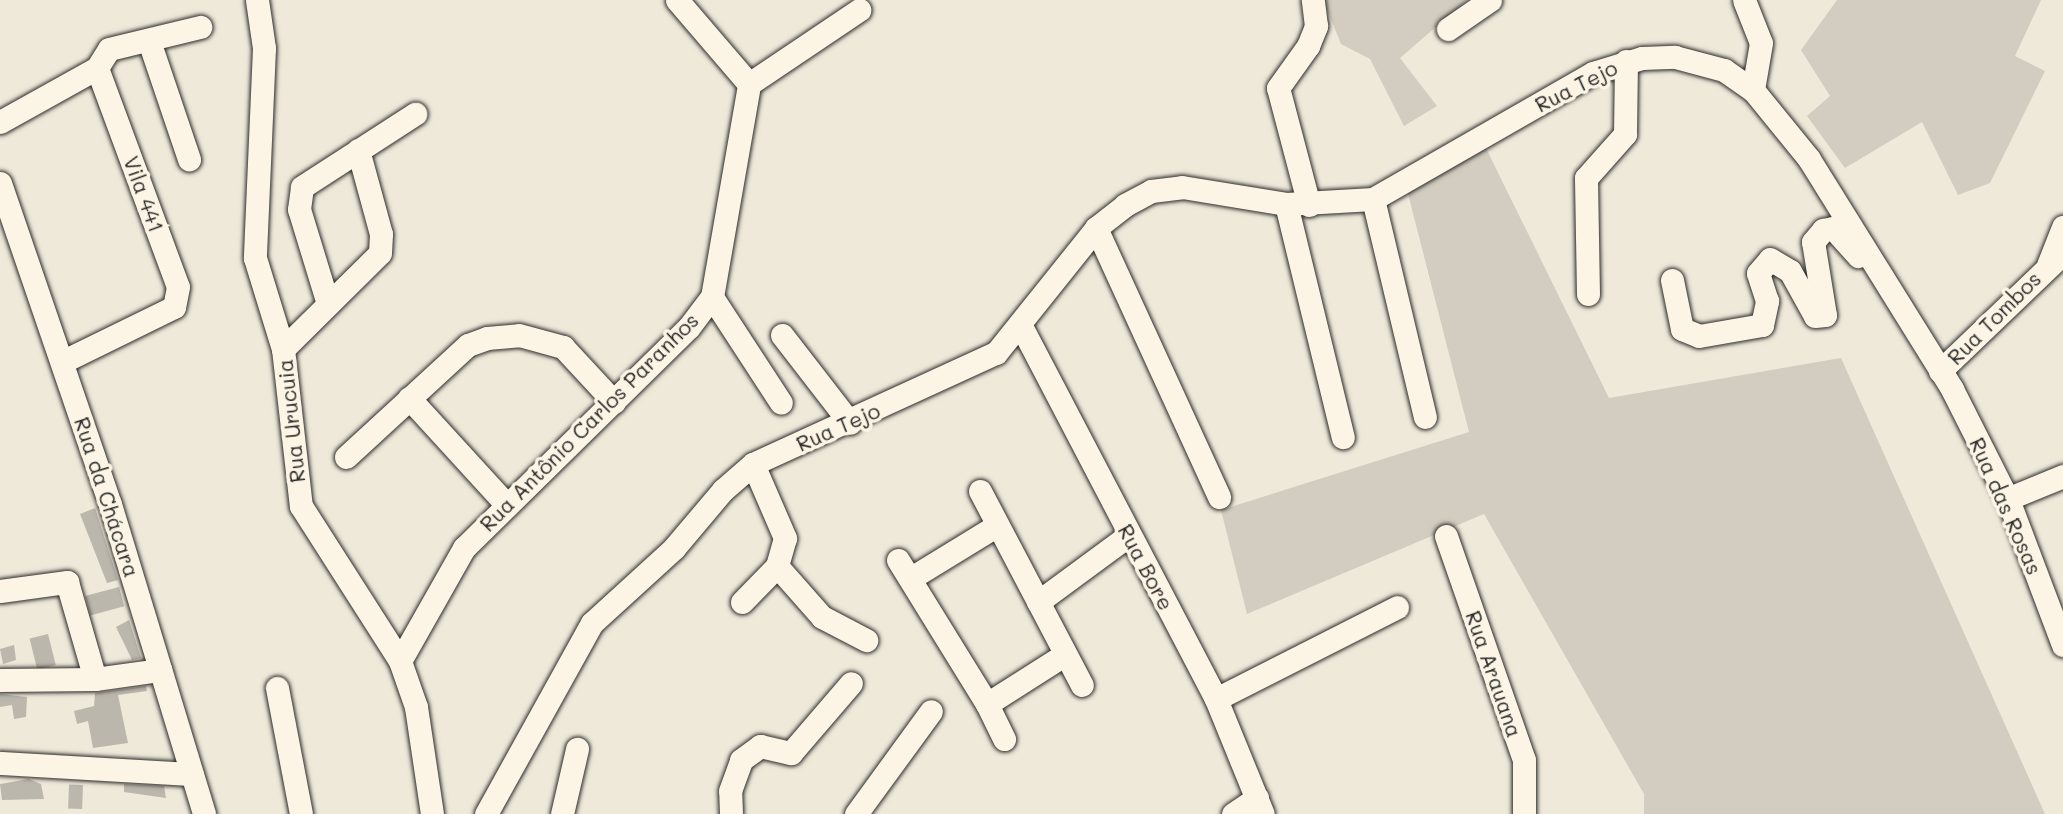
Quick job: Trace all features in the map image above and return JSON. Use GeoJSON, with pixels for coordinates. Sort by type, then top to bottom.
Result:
{"type":"FeatureCollection","features":[{"type":"Feature","properties":{"kind":"street","name":"Rua Urucuia"},"geometry":{"type":"LineString","coordinates":[[257,0],[264,48],[255,258],[282,349],[300,506],[400,660],[416,707],[432,814]]}},
{"type":"Feature","properties":{"kind":"street"},"geometry":{"type":"LineString","coordinates":[[677,0],[749,84],[859,10]]}},
{"type":"Feature","properties":{"kind":"street"},"geometry":{"type":"LineString","coordinates":[[1314,0],[1316,26],[1308,46],[1278,88],[1297,204],[1343,437]]}},
{"type":"Feature","properties":{"kind":"street"},"geometry":{"type":"LineString","coordinates":[[1448,29],[1490,0]]}},
{"type":"Feature","properties":{"kind":"street"},"geometry":{"type":"LineString","coordinates":[[1744,0],[1761,43],[1753,90]]}},
{"type":"Feature","properties":{"kind":"street"},"geometry":{"type":"LineString","coordinates":[[0,122],[97,68],[108,49],[200,27]]}},
{"type":"Feature","properties":{"kind":"street"},"geometry":{"type":"LineString","coordinates":[[149,41],[189,159]]}},
{"type":"Feature","properties":{"kind":"street"},"geometry":{"type":"LineString","coordinates":[[1588,294],[1584,188],[1596,160],[1625,134],[1626,61]]}},
{"type":"Feature","properties":{"kind":"street","name":"Rua Tejo"},"geometry":{"type":"LineString","coordinates":[[485,814],[592,623],[753,464],[974,367],[1020,324],[1096,229],[1151,191],[1182,187],[1297,204],[1373,199],[1592,73],[1626,61],[1702,62],[1753,90],[1809,159],[1940,371]]}},
{"type":"Feature","properties":{"kind":"street","name":"Vila 441"},"geometry":{"type":"LineString","coordinates":[[64,361],[174,307],[180,297],[97,68]]}},
{"type":"Feature","properties":{"kind":"street","name":"Rua Antônio Carlos Paranhos"},"geometry":{"type":"LineString","coordinates":[[400,660],[464,548],[505,503],[614,402],[712,297],[749,84]]}},
{"type":"Feature","properties":{"kind":"street"},"geometry":{"type":"LineString","coordinates":[[328,304],[299,197],[306,183],[415,114]]}},
{"type":"Feature","properties":{"kind":"street"},"geometry":{"type":"LineString","coordinates":[[282,349],[383,244],[358,150]]}},
{"type":"Feature","properties":{"kind":"street","name":"Rua da Chácara"},"geometry":{"type":"LineString","coordinates":[[0,183],[64,361],[204,814]]}},
{"type":"Feature","properties":{"kind":"street"},"geometry":{"type":"LineString","coordinates":[[1373,199],[1425,417]]}},
{"type":"Feature","properties":{"kind":"street"},"geometry":{"type":"LineString","coordinates":[[1672,280],[1689,336],[1762,325],[1767,301],[1758,273],[1770,259],[1790,271],[1820,318],[1828,303],[1814,237],[1828,227],[1887,295],[1895,295]]}},
{"type":"Feature","properties":{"kind":"street"},"geometry":{"type":"LineString","coordinates":[[2055,259],[2063,227]]}},
{"type":"Feature","properties":{"kind":"street"},"geometry":{"type":"LineString","coordinates":[[1096,229],[1219,497]]}},
{"type":"Feature","properties":{"kind":"street","name":"Rua Tombos"},"geometry":{"type":"LineString","coordinates":[[1940,371],[2055,259]]}},
{"type":"Feature","properties":{"kind":"street"},"geometry":{"type":"LineString","coordinates":[[712,297],[781,403]]}},
{"type":"Feature","properties":{"kind":"street","name":"Rua Bore"},"geometry":{"type":"LineString","coordinates":[[1020,324],[1216,699],[1260,806]]}},
{"type":"Feature","properties":{"kind":"street"},"geometry":{"type":"LineString","coordinates":[[346,457],[468,345],[519,335],[563,347],[614,402]]}},
{"type":"Feature","properties":{"kind":"street"},"geometry":{"type":"LineString","coordinates":[[782,335],[850,423]]}},
{"type":"Feature","properties":{"kind":"street","name":"Rua das Rosas"},"geometry":{"type":"LineString","coordinates":[[1940,371],[2007,499],[2063,645]]}},
{"type":"Feature","properties":{"kind":"street"},"geometry":{"type":"LineString","coordinates":[[409,398],[505,503]]}},
{"type":"Feature","properties":{"kind":"street"},"geometry":{"type":"LineString","coordinates":[[741,602],[777,566],[785,538],[753,464]]}},
{"type":"Feature","properties":{"kind":"street"},"geometry":{"type":"LineString","coordinates":[[2007,499],[2063,476]]}},
{"type":"Feature","properties":{"kind":"street"},"geometry":{"type":"LineString","coordinates":[[980,491],[996,526],[1082,685]]}},
{"type":"Feature","properties":{"kind":"street"},"geometry":{"type":"LineString","coordinates":[[996,526],[905,569],[987,704],[1004,738]]}},
{"type":"Feature","properties":{"kind":"street"},"geometry":{"type":"LineString","coordinates":[[1038,603],[1129,535]]}},
{"type":"Feature","properties":{"kind":"street","name":"Rua Arauana"},"geometry":{"type":"LineString","coordinates":[[1446,536],[1524,760],[1524,814]]}},
{"type":"Feature","properties":{"kind":"street"},"geometry":{"type":"LineString","coordinates":[[777,566],[822,617],[866,640]]}},
{"type":"Feature","properties":{"kind":"street"},"geometry":{"type":"LineString","coordinates":[[0,591],[67,582],[95,679]]}},
{"type":"Feature","properties":{"kind":"street"},"geometry":{"type":"LineString","coordinates":[[1216,699],[1397,607]]}},
{"type":"Feature","properties":{"kind":"street"},"geometry":{"type":"LineString","coordinates":[[987,704],[1064,655]]}},
{"type":"Feature","properties":{"kind":"street"},"geometry":{"type":"LineString","coordinates":[[0,680],[95,679],[160,670]]}},
{"type":"Feature","properties":{"kind":"street"},"geometry":{"type":"LineString","coordinates":[[731,814],[730,792],[741,760],[760,746],[791,754],[851,683]]}},
{"type":"Feature","properties":{"kind":"street"},"geometry":{"type":"LineString","coordinates":[[277,688],[302,814]]}},
{"type":"Feature","properties":{"kind":"street"},"geometry":{"type":"LineString","coordinates":[[856,814],[931,711]]}},
{"type":"Feature","properties":{"kind":"street"},"geometry":{"type":"LineString","coordinates":[[562,814],[577,749]]}},
{"type":"Feature","properties":{"kind":"street"},"geometry":{"type":"LineString","coordinates":[[0,763],[192,774]]}},
{"type":"Feature","properties":{"kind":"street"},"geometry":{"type":"LineString","coordinates":[[1233,814],[1260,806]]}},
{"type":"Feature","properties":{"kind":"shaded area"},"geometry":{"type":"Polygon","coordinates":[[[1323,0],[1467,0],[1400,58],[1437,106],[1404,126],[1370,59],[1341,44],[1323,0]]]}},
{"type":"Feature","properties":{"kind":"shaded area"},"geometry":{"type":"Polygon","coordinates":[[[1837,0],[2041,0],[2015,56],[2045,71],[1990,183],[1958,195],[1922,122],[1845,168],[1807,116],[1830,96],[1801,50],[1837,0]]]}},
{"type":"Feature","properties":{"kind":"shaded area"},"geometry":{"type":"Polygon","coordinates":[[[1481,138],[1609,398],[1841,358],[2045,814],[1644,814],[1644,794],[1484,514],[1247,614],[1221,510],[1469,432],[1406,186],[1481,138]]]}},
{"type":"Feature","properties":{"kind":"building"},"geometry":{"type":"Polygon","coordinates":[[[95,508],[118,580],[107,583],[80,514],[95,508]]]}},
{"type":"Feature","properties":{"kind":"building"},"geometry":{"type":"Polygon","coordinates":[[[119,587],[124,606],[90,615],[85,596],[119,587]]]}},
{"type":"Feature","properties":{"kind":"building"},"geometry":{"type":"Polygon","coordinates":[[[129,620],[141,658],[132,660],[116,627],[129,620]]]}},
{"type":"Feature","properties":{"kind":"building"},"geometry":{"type":"Polygon","coordinates":[[[48,634],[56,665],[37,670],[30,639],[48,634]]]}},
{"type":"Feature","properties":{"kind":"building"},"geometry":{"type":"Polygon","coordinates":[[[14,645],[16,660],[3,664],[0,649],[14,645]]]}},
{"type":"Feature","properties":{"kind":"building"},"geometry":{"type":"Polygon","coordinates":[[[146,686],[147,691],[118,695],[128,743],[93,748],[88,721],[77,724],[74,711],[94,706],[95,693],[146,686]]]}},
{"type":"Feature","properties":{"kind":"building"},"geometry":{"type":"Polygon","coordinates":[[[0,694],[27,697],[26,717],[14,719],[12,705],[0,707],[0,694]]]}},
{"type":"Feature","properties":{"kind":"building"},"geometry":{"type":"Polygon","coordinates":[[[29,779],[41,784],[44,799],[2,800],[0,784],[29,779]]]}},
{"type":"Feature","properties":{"kind":"building"},"geometry":{"type":"Polygon","coordinates":[[[124,784],[164,786],[166,798],[124,792],[124,784]]]}},
{"type":"Feature","properties":{"kind":"building"},"geometry":{"type":"Polygon","coordinates":[[[69,785],[83,785],[82,809],[68,808],[69,785]]]}}]}
